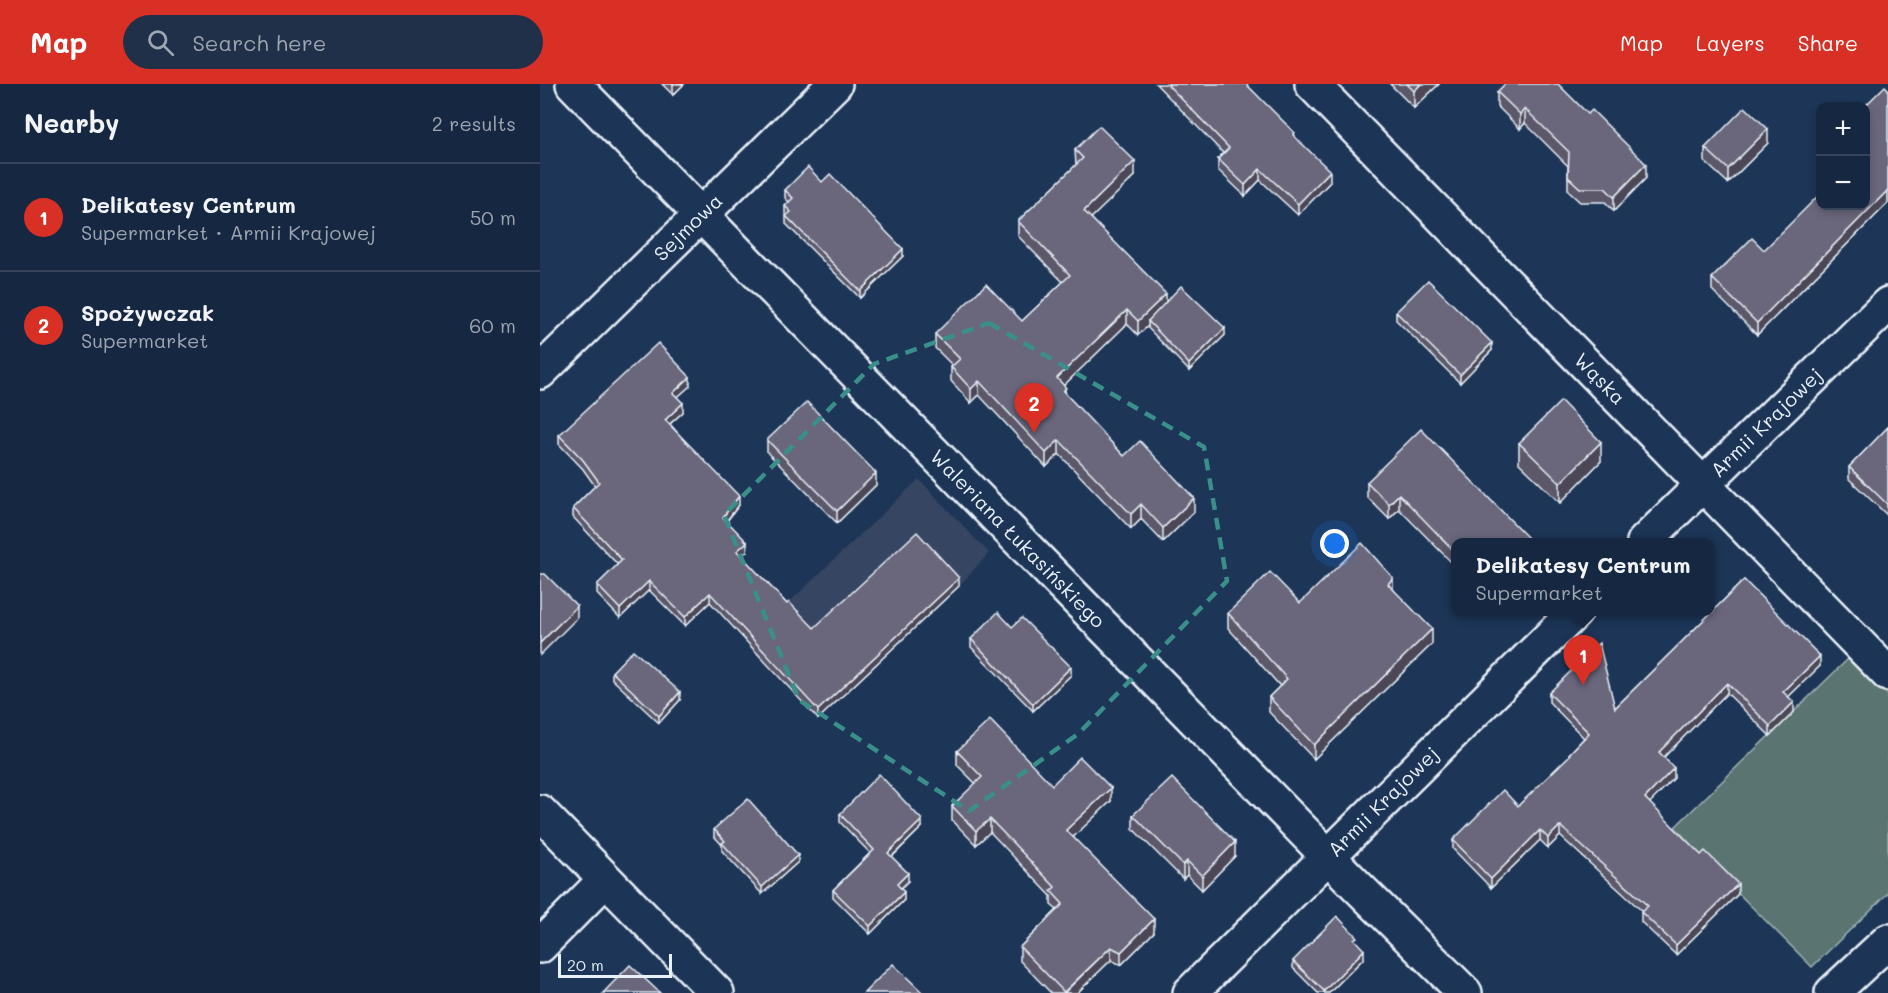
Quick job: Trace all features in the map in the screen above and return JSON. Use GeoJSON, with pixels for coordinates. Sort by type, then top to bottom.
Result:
{"type":"FeatureCollection","features":[{"type":"Feature","properties":{"kind":"street","name":"Waleriana Łukasińskiego"},"geometry":{"type":"LineString","coordinates":[[573,84],[1328,856],[1465,993]]}},
{"type":"Feature","properties":{"kind":"street","name":"Sejmowa"},"geometry":{"type":"LineString","coordinates":[[540,372],[835,84]]}},
{"type":"Feature","properties":{"kind":"street","name":"Wąska"},"geometry":{"type":"LineString","coordinates":[[1312,84],[1888,674]]}},
{"type":"Feature","properties":{"kind":"street","name":"Armii Krajowej"},"geometry":{"type":"LineString","coordinates":[[1649,538],[1888,304]]}},
{"type":"Feature","properties":{"kind":"street","name":"Armii Krajowej"},"geometry":{"type":"LineString","coordinates":[[1190,993],[1571,616]]}},
{"type":"Feature","properties":{"kind":"street"},"geometry":{"type":"LineString","coordinates":[[540,812],[717,993]]}},
{"type":"Feature","properties":{"kind":"street"},"geometry":{"type":"LineString","coordinates":[[540,946],[605,880]]}},
{"type":"Feature","properties":{"kind":"street"},"geometry":{"type":"LineString","coordinates":[[1832,993],[1888,940]]}},
{"type":"Feature","properties":{"kind":"highlighted area"},"geometry":{"type":"Polygon","coordinates":[[[989,323],[1204,447],[1227,581],[1078,734],[969,811],[799,700],[724,515],[874,364],[989,323]]]}},
{"type":"Feature","properties":{"kind":"shaded area"},"geometry":{"type":"Polygon","coordinates":[[[919,479],[989,553],[959,586],[818,719],[750,648],[747,642],[919,479]]]}},
{"type":"Feature","properties":{"kind":"green space"},"geometry":{"type":"Polygon","coordinates":[[[1850,657],[1888,695],[1888,893],[1812,967],[1675,827],[1850,657]]]}},
{"type":"Feature","properties":{"kind":"building"},"geometry":{"type":"Polygon","coordinates":[[[1167,84],[1246,84],[1330,171],[1298,204],[1260,169],[1245,185],[1218,159],[1229,148],[1167,84]]]}},
{"type":"Feature","properties":{"kind":"building"},"geometry":{"type":"Polygon","coordinates":[[[1407,84],[1421,84],[1414,91],[1407,84]]]}},
{"type":"Feature","properties":{"kind":"building"},"geometry":{"type":"Polygon","coordinates":[[[1505,84],[1558,84],[1588,114],[1592,110],[1646,164],[1614,197],[1605,188],[1580,188],[1568,177],[1569,152],[1525,109],[1520,114],[1497,92],[1505,84]]]}},
{"type":"Feature","properties":{"kind":"building"},"geometry":{"type":"Polygon","coordinates":[[[1885,86],[1888,89],[1888,190],[1870,208],[1870,102],[1885,86]]]}},
{"type":"Feature","properties":{"kind":"building"},"geometry":{"type":"Polygon","coordinates":[[[1745,107],[1768,129],[1728,169],[1705,148],[1745,107]]]}},
{"type":"Feature","properties":{"kind":"building"},"geometry":{"type":"Polygon","coordinates":[[[1099,126],[1135,161],[1084,211],[1166,294],[1138,321],[1127,310],[1057,378],[1066,388],[1063,391],[1124,456],[1140,441],[1194,498],[1163,528],[1141,504],[1131,514],[1059,440],[1046,453],[979,381],[971,389],[951,367],[960,359],[935,334],[986,284],[1022,321],[1070,275],[1018,221],[1083,158],[1075,150],[1099,126]]]}},
{"type":"Feature","properties":{"kind":"building"},"geometry":{"type":"Polygon","coordinates":[[[808,167],[822,182],[830,174],[903,249],[860,291],[786,216],[791,212],[785,206],[793,198],[785,190],[808,167]]]}},
{"type":"Feature","properties":{"kind":"building"},"geometry":{"type":"Polygon","coordinates":[[[1816,198],[1816,210],[1868,210],[1757,323],[1712,278],[1752,238],[1764,250],[1816,198]]]}},
{"type":"Feature","properties":{"kind":"building"},"geometry":{"type":"Polygon","coordinates":[[[1428,280],[1492,343],[1460,375],[1396,312],[1428,280]]]}},
{"type":"Feature","properties":{"kind":"building"},"geometry":{"type":"Polygon","coordinates":[[[1181,286],[1225,328],[1189,364],[1148,321],[1181,286]]]}},
{"type":"Feature","properties":{"kind":"building"},"geometry":{"type":"Polygon","coordinates":[[[658,343],[690,377],[673,393],[683,403],[665,420],[739,496],[723,517],[747,542],[737,551],[787,604],[789,602],[814,628],[917,532],[959,578],[818,710],[710,593],[685,617],[649,581],[620,609],[597,585],[622,560],[573,508],[599,482],[583,460],[559,435],[658,343]]]}},
{"type":"Feature","properties":{"kind":"building"},"geometry":{"type":"Polygon","coordinates":[[[1561,401],[1601,442],[1560,483],[1519,443],[1561,401]]]}},
{"type":"Feature","properties":{"kind":"building"},"geometry":{"type":"Polygon","coordinates":[[[807,402],[876,473],[837,511],[767,440],[807,402]]]}},
{"type":"Feature","properties":{"kind":"building"},"geometry":{"type":"Polygon","coordinates":[[[1888,427],[1888,503],[1887,504],[1849,467],[1888,427]]]}},
{"type":"Feature","properties":{"kind":"building"},"geometry":{"type":"Polygon","coordinates":[[[1421,429],[1528,538],[1451,538],[1451,548],[1399,494],[1389,504],[1367,482],[1421,429]]]}},
{"type":"Feature","properties":{"kind":"building"},"geometry":{"type":"Polygon","coordinates":[[[1362,543],[1393,578],[1388,584],[1432,629],[1314,745],[1269,697],[1287,679],[1228,613],[1270,572],[1300,603],[1362,543]]]}},
{"type":"Feature","properties":{"kind":"building"},"geometry":{"type":"Polygon","coordinates":[[[540,574],[545,574],[577,606],[540,643],[540,574]]]}},
{"type":"Feature","properties":{"kind":"building"},"geometry":{"type":"Polygon","coordinates":[[[1744,580],[1820,656],[1783,692],[1794,702],[1770,726],[1727,683],[1659,752],[1674,768],[1645,798],[1701,855],[1705,851],[1738,884],[1676,945],[1641,912],[1648,906],[1560,826],[1548,838],[1540,830],[1491,879],[1453,840],[1503,790],[1518,806],[1589,733],[1549,693],[1599,643],[1615,708],[1708,616],[1715,616],[1715,609],[1744,580]]]}},
{"type":"Feature","properties":{"kind":"building"},"geometry":{"type":"Polygon","coordinates":[[[998,612],[1012,627],[1022,618],[1071,667],[1033,704],[971,639],[998,612]]]}},
{"type":"Feature","properties":{"kind":"building"},"geometry":{"type":"Polygon","coordinates":[[[633,650],[680,692],[659,716],[612,672],[633,650]]]}},
{"type":"Feature","properties":{"kind":"building"},"geometry":{"type":"Polygon","coordinates":[[[990,720],[1052,785],[1080,757],[1111,788],[1066,830],[1154,919],[1121,952],[1111,947],[1064,992],[1020,947],[1063,904],[1051,891],[1055,887],[990,819],[976,831],[952,806],[982,777],[957,751],[990,720]]]}},
{"type":"Feature","properties":{"kind":"building"},"geometry":{"type":"Polygon","coordinates":[[[879,774],[922,820],[888,853],[908,873],[897,884],[904,892],[870,926],[833,890],[874,850],[840,814],[879,774]]]}},
{"type":"Feature","properties":{"kind":"building"},"geometry":{"type":"Polygon","coordinates":[[[1172,778],[1235,842],[1202,876],[1187,861],[1183,865],[1133,815],[1172,778]]]}},
{"type":"Feature","properties":{"kind":"building"},"geometry":{"type":"Polygon","coordinates":[[[748,799],[798,855],[762,887],[722,843],[725,841],[714,829],[748,799]]]}},
{"type":"Feature","properties":{"kind":"building"},"geometry":{"type":"Polygon","coordinates":[[[1337,916],[1357,937],[1354,939],[1364,950],[1324,991],[1293,961],[1337,916]]]}},
{"type":"Feature","properties":{"kind":"building"},"geometry":{"type":"Polygon","coordinates":[[[893,964],[923,993],[864,993],[893,964]]]}},
{"type":"Feature","properties":{"kind":"building"},"geometry":{"type":"Polygon","coordinates":[[[630,965],[660,993],[603,993],[630,965]]]}},
{"type":"Feature","properties":{"kind":"place","name":"Spożywczak"},"geometry":{"type":"Point","coordinates":[1034,433]}},
{"type":"Feature","properties":{"kind":"place","name":"Delikatesy Centrum"},"geometry":{"type":"Point","coordinates":[1583,685]}}]}
